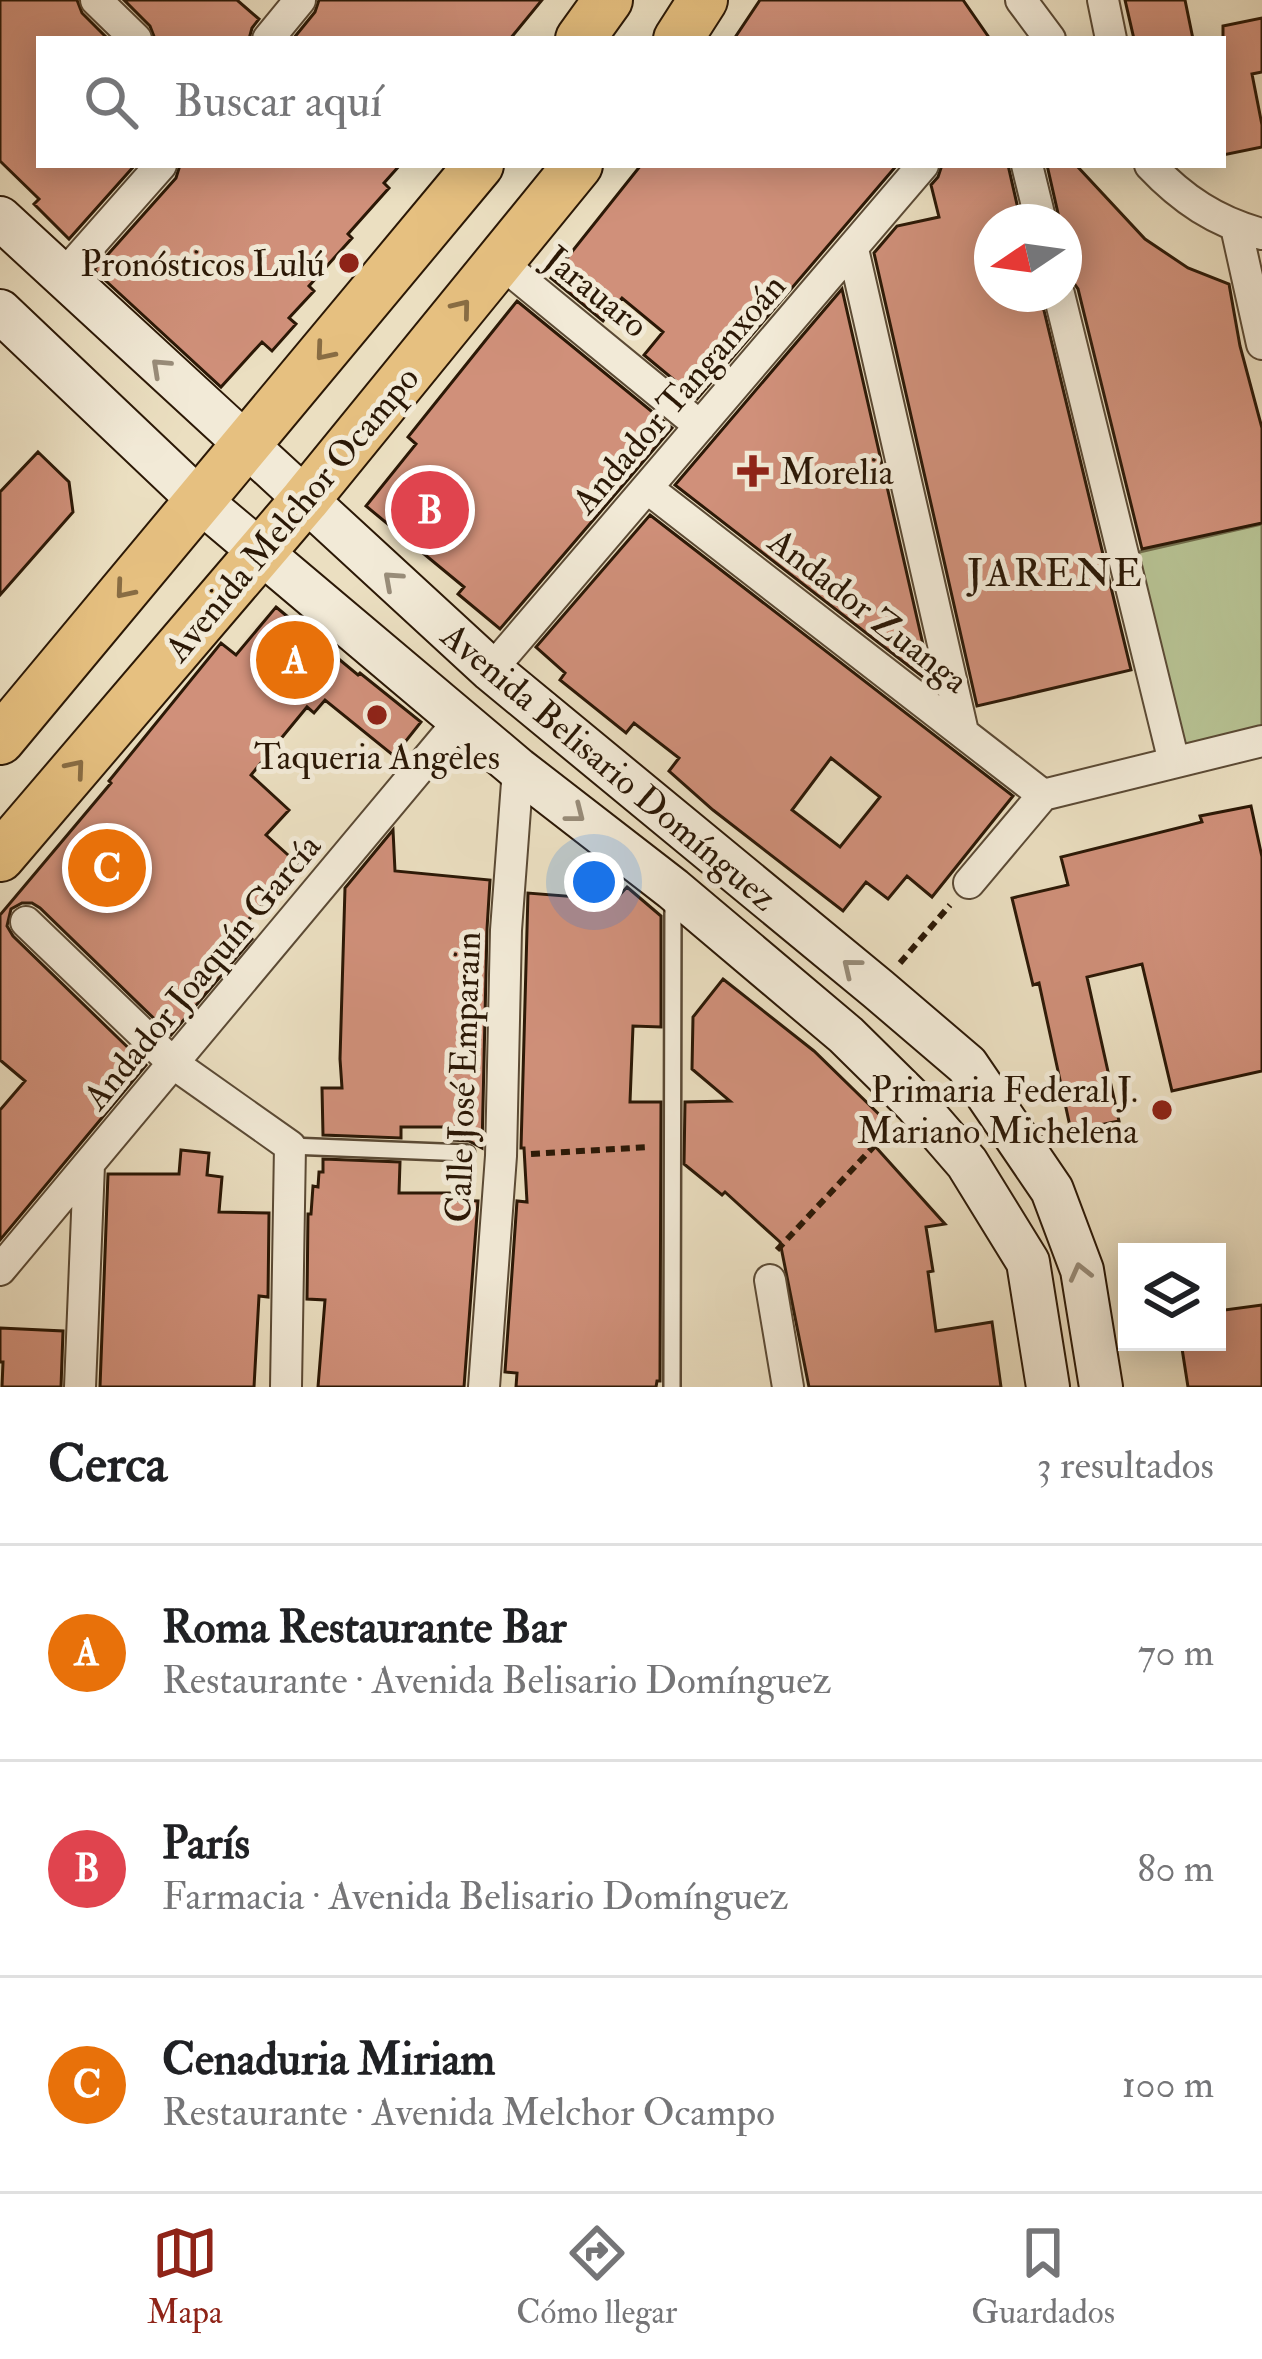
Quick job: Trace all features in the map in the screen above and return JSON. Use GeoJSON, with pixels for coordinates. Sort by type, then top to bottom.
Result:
{"type":"FeatureCollection","features":[{"type":"Feature","properties":{"kind":"main road"},"geometry":{"type":"LineString","coordinates":[[582,36],[608,0]]}},
{"type":"Feature","properties":{"kind":"main road"},"geometry":{"type":"LineString","coordinates":[[680,36],[703,0]]}},
{"type":"Feature","properties":{"kind":"main road"},"geometry":{"type":"LineString","coordinates":[[0,740],[477,168]]}},
{"type":"Feature","properties":{"kind":"main road","name":"Avenida Melchor Ocampo"},"geometry":{"type":"LineString","coordinates":[[0,857],[305,500],[576,168]]}},
{"type":"Feature","properties":{"kind":"street"},"geometry":{"type":"LineString","coordinates":[[96,0],[133,36]]}},
{"type":"Feature","properties":{"kind":"street"},"geometry":{"type":"LineString","coordinates":[[270,36],[300,0]]}},
{"type":"Feature","properties":{"kind":"street"},"geometry":{"type":"LineString","coordinates":[[1103,0],[1111,36]]}},
{"type":"Feature","properties":{"kind":"street"},"geometry":{"type":"LineString","coordinates":[[62,277],[158,168]]}},
{"type":"Feature","properties":{"kind":"street","name":"Andador Tanganxoán"},"geometry":{"type":"LineString","coordinates":[[491,670],[920,168]]}},
{"type":"Feature","properties":{"kind":"street"},"geometry":{"type":"LineString","coordinates":[[1028,168],[1037,204]]}},
{"type":"Feature","properties":{"kind":"street"},"geometry":{"type":"LineString","coordinates":[[1153,168],[1199,209],[1249,231],[1262,344]]}},
{"type":"Feature","properties":{"kind":"street","name":"Avenida Belisario Domínguez"},"geometry":{"type":"LineString","coordinates":[[3,226],[491,670],[967,1065],[1052,1190],[1082,1270],[1101,1387]]}},
{"type":"Feature","properties":{"kind":"street"},"geometry":{"type":"LineString","coordinates":[[853,249],[963,732]]}},
{"type":"Feature","properties":{"kind":"street","name":"Jarauaro"},"geometry":{"type":"LineString","coordinates":[[500,262],[700,427]]}},
{"type":"Feature","properties":{"kind":"street","name":"Avenida Belisario Domínguez"},"geometry":{"type":"LineString","coordinates":[[0,311],[259,552],[518,770],[673,890],[846,1035],[915,1102],[967,1163],[1028,1262],[1048,1387]]}},
{"type":"Feature","properties":{"kind":"street"},"geometry":{"type":"LineString","coordinates":[[1063,312],[1174,762]]}},
{"type":"Feature","properties":{"kind":"street","name":"Andador Zuanga"},"geometry":{"type":"LineString","coordinates":[[647,488],[1042,795]]}},
{"type":"Feature","properties":{"kind":"street","name":"Andador Joaquín García"},"geometry":{"type":"LineString","coordinates":[[0,1270],[459,721]]}},
{"type":"Feature","properties":{"kind":"street"},"geometry":{"type":"LineString","coordinates":[[969,883],[1042,795],[1262,741]]}},
{"type":"Feature","properties":{"kind":"street","name":"Calle José Emparain"},"geometry":{"type":"LineString","coordinates":[[484,1387],[501,1156],[506,930],[518,770]]}},
{"type":"Feature","properties":{"kind":"street"},"geometry":{"type":"LineString","coordinates":[[26,922],[174,1064],[290,1146],[286,1387]]}},
{"type":"Feature","properties":{"kind":"street"},"geometry":{"type":"LineString","coordinates":[[80,1387],[89,1165]]}},
{"type":"Feature","properties":{"kind":"street"},"geometry":{"type":"LineString","coordinates":[[770,1280],[788,1387]]}},
{"type":"Feature","properties":{"kind":"lane"},"geometry":{"type":"LineString","coordinates":[[672,1387],[673,890]]}},
{"type":"Feature","properties":{"kind":"lane"},"geometry":{"type":"LineString","coordinates":[[290,1146],[467,1153]]}},
{"type":"Feature","properties":{"kind":"path"},"geometry":{"type":"LineString","coordinates":[[878,988],[969,883]]}},
{"type":"Feature","properties":{"kind":"path"},"geometry":{"type":"LineString","coordinates":[[770,1280],[768,1260],[915,1102]]}},
{"type":"Feature","properties":{"kind":"path"},"geometry":{"type":"LineString","coordinates":[[501,1156],[670,1146]]}},
{"type":"Feature","properties":{"kind":"green space"},"geometry":{"type":"Polygon","coordinates":[[[1262,524],[1262,727],[1181,746],[1135,553],[1262,524]]]}},
{"type":"Feature","properties":{"kind":"building"},"geometry":{"type":"Polygon","coordinates":[[[0,0],[77,0],[82,13],[105,36],[36,36],[36,168],[132,168],[69,239],[34,204],[39,199],[0,161],[0,0]]]}},
{"type":"Feature","properties":{"kind":"building"},"geometry":{"type":"Polygon","coordinates":[[[124,0],[237,0],[259,19],[250,36],[154,36],[124,0]]]}},
{"type":"Feature","properties":{"kind":"building"},"geometry":{"type":"Polygon","coordinates":[[[319,0],[542,0],[512,36],[295,36],[319,0]]]}},
{"type":"Feature","properties":{"kind":"building"},"geometry":{"type":"Polygon","coordinates":[[[760,0],[963,0],[988,36],[736,36],[760,0]]]}},
{"type":"Feature","properties":{"kind":"building"},"geometry":{"type":"Polygon","coordinates":[[[1125,0],[1185,0],[1192,36],[1133,36],[1125,0]]]}},
{"type":"Feature","properties":{"kind":"building"},"geometry":{"type":"Polygon","coordinates":[[[1262,18],[1262,72],[1252,74],[1262,147],[1226,154],[1226,36],[1223,26],[1262,18]]]}},
{"type":"Feature","properties":{"kind":"building"},"geometry":{"type":"Polygon","coordinates":[[[179,168],[397,168],[384,183],[389,188],[348,234],[352,238],[309,286],[314,291],[289,318],[296,324],[272,351],[262,342],[221,387],[94,270],[176,178],[179,168]]]}},
{"type":"Feature","properties":{"kind":"building"},"geometry":{"type":"Polygon","coordinates":[[[639,168],[894,168],[697,399],[644,355],[663,332],[622,298],[603,321],[551,278],[639,168]]]}},
{"type":"Feature","properties":{"kind":"building"},"geometry":{"type":"Polygon","coordinates":[[[941,168],[1009,168],[1017,204],[974,204],[974,312],[1044,312],[1131,670],[977,706],[874,253],[897,226],[939,217],[931,185],[941,168]]]}},
{"type":"Feature","properties":{"kind":"building"},"geometry":{"type":"Polygon","coordinates":[[[1048,168],[1079,168],[1145,239],[1188,268],[1229,284],[1262,428],[1262,523],[1142,549],[1082,305],[1082,204],[1056,204],[1048,168]]]}},
{"type":"Feature","properties":{"kind":"building"},"geometry":{"type":"Polygon","coordinates":[[[842,289],[932,684],[675,485],[842,289]]]}},
{"type":"Feature","properties":{"kind":"building"},"geometry":{"type":"Polygon","coordinates":[[[517,301],[672,428],[500,629],[458,594],[464,587],[366,506],[416,444],[408,437],[517,301]]]}},
{"type":"Feature","properties":{"kind":"building"},"geometry":{"type":"Polygon","coordinates":[[[38,452],[69,482],[73,512],[0,595],[0,492],[38,452]]]}},
{"type":"Feature","properties":{"kind":"building"},"geometry":{"type":"Polygon","coordinates":[[[650,515],[1013,796],[932,897],[907,876],[888,899],[866,882],[843,911],[669,771],[679,758],[634,723],[626,733],[560,680],[565,673],[536,647],[650,515]],[[831,758],[792,810],[840,847],[880,797],[831,758]]]}},
{"type":"Feature","properties":{"kind":"building"},"geometry":{"type":"Polygon","coordinates":[[[276,607],[421,722],[394,756],[325,700],[314,713],[307,707],[251,775],[289,810],[266,835],[298,864],[241,928],[252,939],[171,1035],[40,908],[22,903],[11,909],[7,926],[13,936],[146,1065],[0,1240],[0,1110],[25,1081],[0,1060],[0,915],[221,643],[236,655],[276,607]]]}},
{"type":"Feature","properties":{"kind":"building"},"geometry":{"type":"Polygon","coordinates":[[[1251,806],[1262,857],[1262,1071],[1172,1091],[1142,964],[1087,977],[1119,1121],[1071,1131],[1039,983],[1033,985],[1012,898],[1068,885],[1061,857],[1251,806]]]}},
{"type":"Feature","properties":{"kind":"building"},"geometry":{"type":"Polygon","coordinates":[[[393,830],[395,871],[490,880],[482,1148],[453,1140],[453,1127],[401,1127],[401,1138],[323,1135],[322,1088],[342,1088],[345,888],[393,830]]]}},
{"type":"Feature","properties":{"kind":"building"},"geometry":{"type":"Polygon","coordinates":[[[627,887],[661,916],[661,1027],[633,1026],[630,1102],[661,1102],[660,1381],[656,1387],[516,1387],[517,1373],[505,1372],[517,1201],[527,1202],[521,1148],[528,893],[615,900],[627,887]]]}},
{"type":"Feature","properties":{"kind":"building"},"geometry":{"type":"Polygon","coordinates":[[[723,979],[814,1051],[890,1125],[873,1144],[945,1224],[926,1227],[936,1331],[992,1322],[1001,1387],[809,1387],[780,1242],[725,1192],[722,1195],[684,1164],[685,1102],[730,1101],[692,1069],[693,1017],[723,979]]]}},
{"type":"Feature","properties":{"kind":"building"},"geometry":{"type":"Polygon","coordinates":[[[181,1150],[209,1153],[207,1175],[222,1177],[219,1212],[269,1213],[268,1297],[259,1296],[254,1387],[100,1387],[108,1174],[179,1174],[181,1150]]]}},
{"type":"Feature","properties":{"kind":"building"},"geometry":{"type":"Polygon","coordinates":[[[323,1159],[400,1162],[399,1193],[451,1193],[451,1200],[478,1201],[464,1387],[318,1387],[325,1300],[307,1299],[308,1214],[323,1159]]]}},
{"type":"Feature","properties":{"kind":"building"},"geometry":{"type":"Polygon","coordinates":[[[1262,1305],[1262,1387],[1188,1387],[1182,1351],[1226,1351],[1226,1310],[1262,1305]]]}},
{"type":"Feature","properties":{"kind":"building"},"geometry":{"type":"Polygon","coordinates":[[[0,1328],[63,1331],[61,1387],[2,1387],[0,1328]]]}},
{"type":"Feature","properties":{"kind":"place","name":"Pronósticos Lulú"},"geometry":{"type":"Point","coordinates":[349,263]}},
{"type":"Feature","properties":{"kind":"place","name":"Morelia"},"geometry":{"type":"Point","coordinates":[753,471]}},
{"type":"Feature","properties":{"kind":"place","name":"París"},"geometry":{"type":"Point","coordinates":[430,510]}},
{"type":"Feature","properties":{"kind":"place","name":"Roma Restaurante Bar"},"geometry":{"type":"Point","coordinates":[295,660]}},
{"type":"Feature","properties":{"kind":"place","name":"Taqueria Angeles"},"geometry":{"type":"Point","coordinates":[377,715]}},
{"type":"Feature","properties":{"kind":"place","name":"Cenaduria Miriam"},"geometry":{"type":"Point","coordinates":[107,868]}},
{"type":"Feature","properties":{"kind":"place","name":"Primaria Federal J. Mariano Michelena"},"geometry":{"type":"Point","coordinates":[1162,1110]}},
{"type":"Feature","properties":{"kind":"district","name":"JARENE"},"geometry":{"type":"Point","coordinates":[1056,572]}}]}
